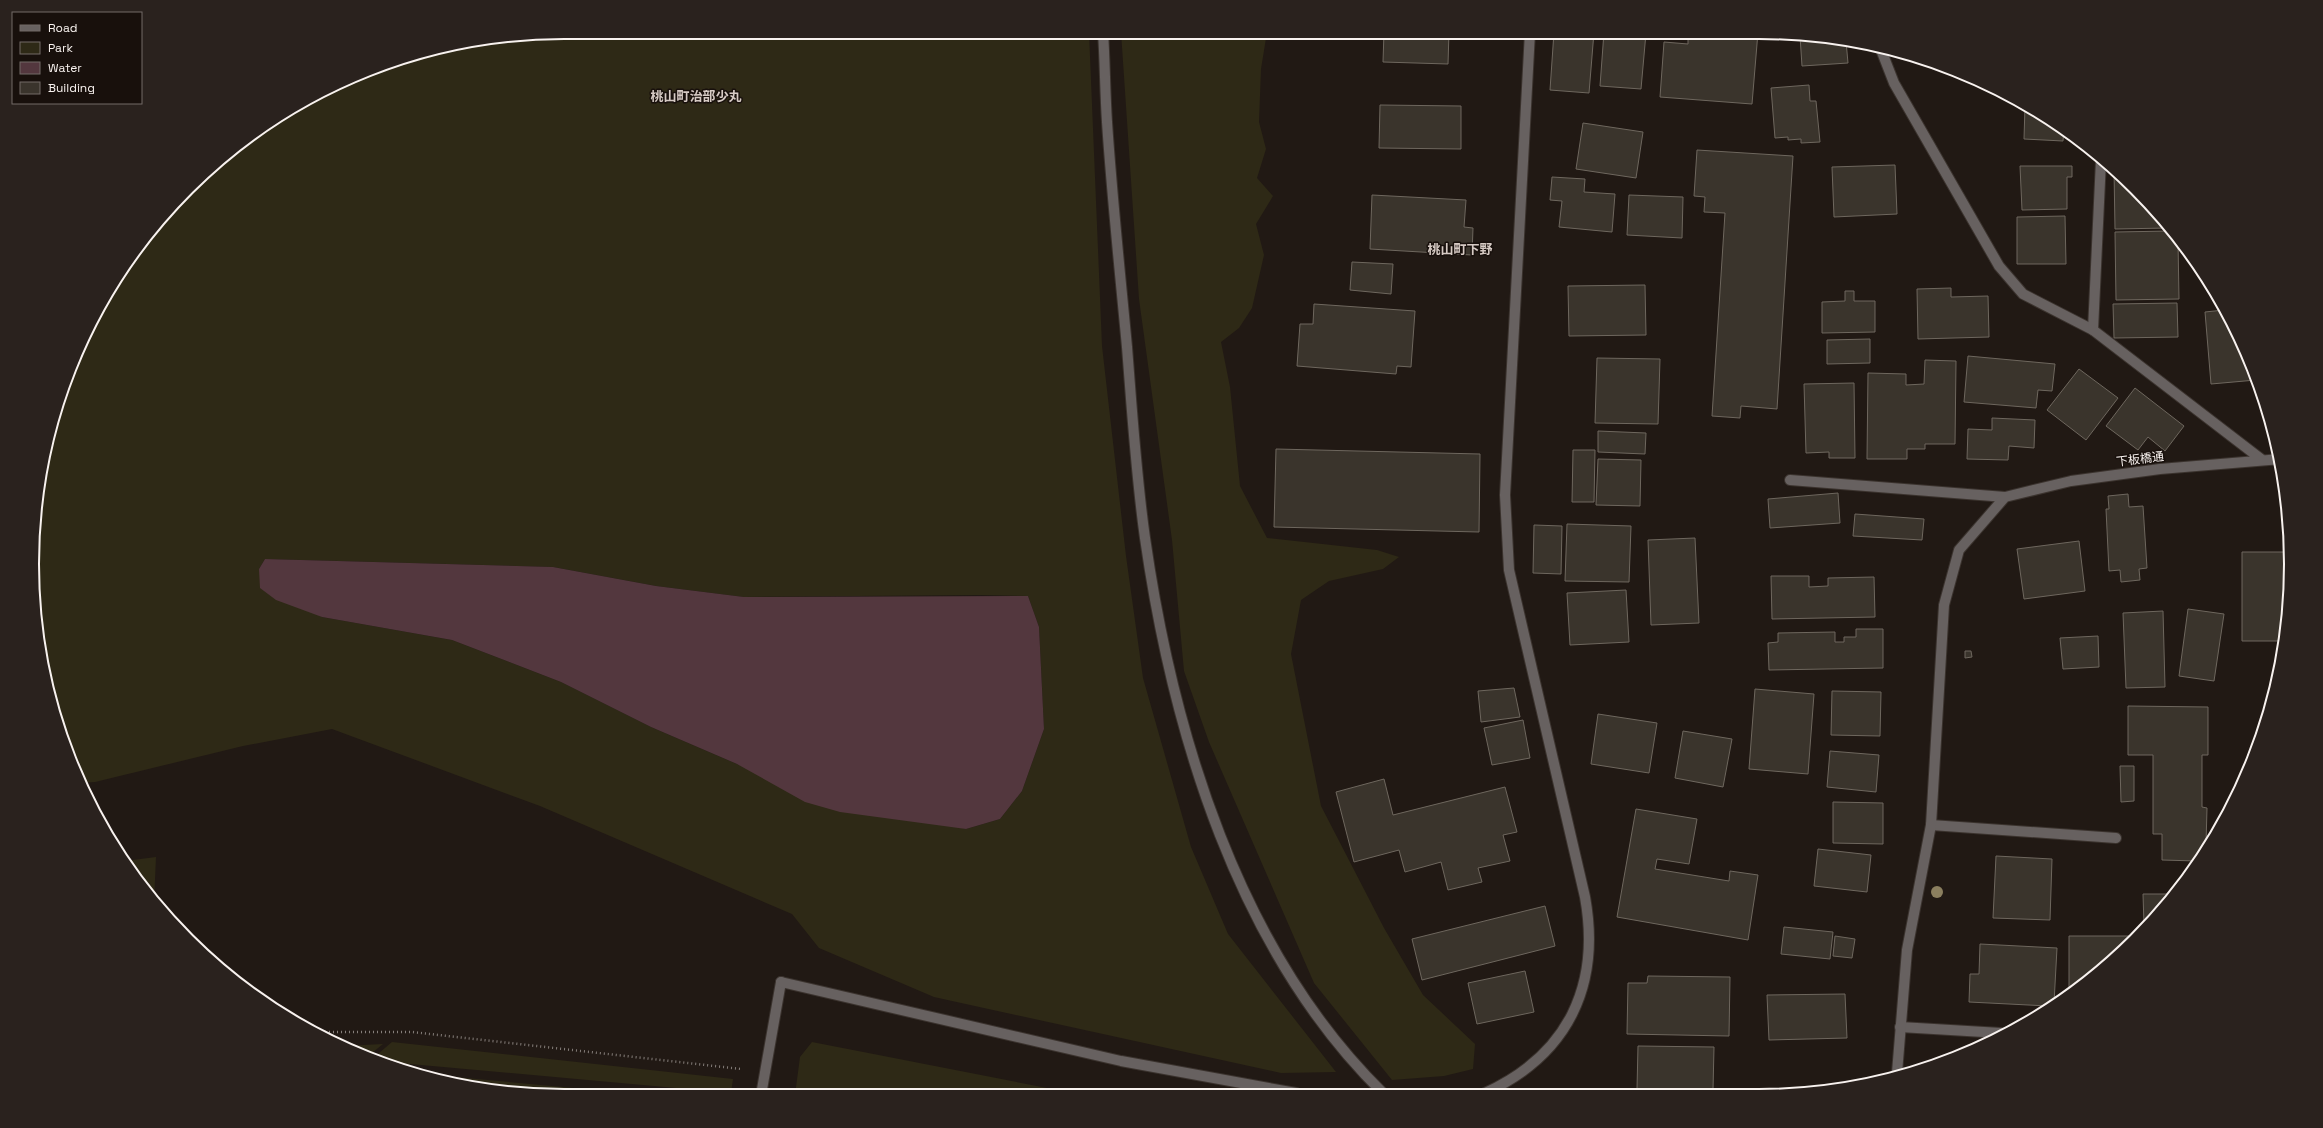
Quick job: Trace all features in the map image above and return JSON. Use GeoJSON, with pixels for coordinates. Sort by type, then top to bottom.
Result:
{"type":"FeatureCollection","features":[{"type":"Feature","properties":{"kind":"street"},"geometry":{"type":"LineString","coordinates":[[1103,39],[1107,123],[1144,529],[1169,671],[1192,755],[1219,831],[1250,905],[1318,1019],[1364,1075],[1379,1089]]}},
{"type":"Feature","properties":{"kind":"street"},"geometry":{"type":"LineString","coordinates":[[1493,1089],[1526,1069],[1546,1051],[1563,1029],[1576,1005],[1586,979],[1590,952],[1590,925],[1585,897],[1509,570],[1506,495],[1530,39]]}},
{"type":"Feature","properties":{"kind":"street"},"geometry":{"type":"LineString","coordinates":[[1883,54],[1894,83],[1999,266],[2023,294],[2093,330],[2262,459]]}},
{"type":"Feature","properties":{"kind":"street"},"geometry":{"type":"LineString","coordinates":[[2093,330],[2101,165]]}},
{"type":"Feature","properties":{"kind":"street","name":"下板橋通"},"geometry":{"type":"LineString","coordinates":[[1790,480],[2005,497],[2071,481],[2160,469],[2273,459]]}},
{"type":"Feature","properties":{"kind":"street"},"geometry":{"type":"LineString","coordinates":[[1897,1070],[1907,950],[1931,825],[1944,606],[1959,550],[2005,497]]}},
{"type":"Feature","properties":{"kind":"street"},"geometry":{"type":"LineString","coordinates":[[1931,825],[2116,838]]}},
{"type":"Feature","properties":{"kind":"street"},"geometry":{"type":"LineString","coordinates":[[763,1089],[780,982],[1122,1061],[1274,1089]]}},
{"type":"Feature","properties":{"kind":"street"},"geometry":{"type":"LineString","coordinates":[[1900,1027],[1996,1033]]}},
{"type":"Feature","properties":{"kind":"path"},"geometry":{"type":"LineString","coordinates":[[326,1032],[412,1032],[743,1070]]}},
{"type":"Feature","properties":{"kind":"green space"},"geometry":{"type":"Polygon","coordinates":[[[564,39],[1089,39],[1102,346],[1126,556],[1143,678],[1191,847],[1228,934],[1336,1072],[1281,1073],[934,997],[819,948],[792,914],[540,806],[332,729],[243,746],[95,782],[87,783],[67,733],[57,700],[43,633],[39,564],[40,530],[43,495],[49,462],[67,395],[79,363],[109,301],[147,244],[169,218],[218,169],[244,147],[301,109],[363,79],[428,57],[495,43],[564,39]],[[265,559],[259,569],[322,617],[452,640],[561,682],[651,727],[737,764],[966,829],[1000,819],[1022,791],[1044,729],[1039,627],[1028,596],[744,597],[656,586],[553,567],[265,559]]]}},
{"type":"Feature","properties":{"kind":"green space"},"geometry":{"type":"Polygon","coordinates":[[[1121,39],[1266,39],[1261,69],[1259,122],[1266,149],[1257,178],[1273,196],[1256,224],[1264,255],[1252,308],[1239,328],[1221,342],[1230,387],[1240,486],[1267,538],[1377,550],[1399,557],[1383,569],[1329,581],[1301,600],[1291,654],[1321,806],[1384,928],[1423,995],[1475,1044],[1473,1069],[1444,1076],[1392,1080],[1314,983],[1209,742],[1184,671],[1172,540],[1139,299],[1121,39]]]}},
{"type":"Feature","properties":{"kind":"green space"},"geometry":{"type":"Polygon","coordinates":[[[156,857],[154,893],[147,884],[130,860],[156,857]]]}},
{"type":"Feature","properties":{"kind":"green space"},"geometry":{"type":"Polygon","coordinates":[[[392,1042],[733,1079],[732,1089],[687,1089],[410,1064],[409,1065],[377,1054],[392,1042]]]}},
{"type":"Feature","properties":{"kind":"green space"},"geometry":{"type":"Polygon","coordinates":[[[812,1042],[1052,1089],[796,1089],[800,1057],[812,1042]]]}},
{"type":"Feature","properties":{"kind":"green space"},"geometry":{"type":"Polygon","coordinates":[[[383,1044],[372,1053],[355,1045],[383,1044]]]}},
{"type":"Feature","properties":{"kind":"green space"},"geometry":{"type":"Polygon","coordinates":[[[453,1077],[585,1089],[530,1088],[495,1085],[453,1077]]]}},
{"type":"Feature","properties":{"kind":"water"},"geometry":{"type":"Polygon","coordinates":[[[265,559],[553,567],[656,586],[744,597],[1028,596],[1039,627],[1044,729],[1022,791],[1000,819],[966,829],[840,812],[805,802],[737,764],[651,727],[561,682],[452,640],[322,617],[276,600],[260,588],[259,569],[265,559]]]}},
{"type":"Feature","properties":{"kind":"building"},"geometry":{"type":"Polygon","coordinates":[[[1384,39],[1449,39],[1448,64],[1383,62],[1384,39]]]}},
{"type":"Feature","properties":{"kind":"building"},"geometry":{"type":"Polygon","coordinates":[[[1554,39],[1593,39],[1589,93],[1550,90],[1554,39]]]}},
{"type":"Feature","properties":{"kind":"building"},"geometry":{"type":"Polygon","coordinates":[[[1603,39],[1645,39],[1641,89],[1600,86],[1603,39]]]}},
{"type":"Feature","properties":{"kind":"building"},"geometry":{"type":"Polygon","coordinates":[[[1688,39],[1757,39],[1752,104],[1660,97],[1664,42],[1688,44],[1688,39]]]}},
{"type":"Feature","properties":{"kind":"building"},"geometry":{"type":"Polygon","coordinates":[[[1800,41],[1846,46],[1848,63],[1802,66],[1800,41]]]}},
{"type":"Feature","properties":{"kind":"building"},"geometry":{"type":"Polygon","coordinates":[[[1809,85],[1810,101],[1816,101],[1820,142],[1801,143],[1801,139],[1788,140],[1788,137],[1775,138],[1771,88],[1809,85]]]}},
{"type":"Feature","properties":{"kind":"building"},"geometry":{"type":"Polygon","coordinates":[[[1380,105],[1461,106],[1461,149],[1379,148],[1380,105]]]}},
{"type":"Feature","properties":{"kind":"building"},"geometry":{"type":"Polygon","coordinates":[[[2025,111],[2063,136],[2063,141],[2024,139],[2025,111]]]}},
{"type":"Feature","properties":{"kind":"building"},"geometry":{"type":"Polygon","coordinates":[[[1583,123],[1643,132],[1636,178],[1576,169],[1583,123]]]}},
{"type":"Feature","properties":{"kind":"building"},"geometry":{"type":"Polygon","coordinates":[[[1697,150],[1793,156],[1777,409],[1741,406],[1740,418],[1712,416],[1725,213],[1704,212],[1705,197],[1694,196],[1697,150]]]}},
{"type":"Feature","properties":{"kind":"building"},"geometry":{"type":"Polygon","coordinates":[[[1895,165],[1897,214],[1834,217],[1832,167],[1895,165]]]}},
{"type":"Feature","properties":{"kind":"building"},"geometry":{"type":"Polygon","coordinates":[[[2020,166],[2072,166],[2072,177],[2067,177],[2067,209],[2022,210],[2020,166]]]}},
{"type":"Feature","properties":{"kind":"building"},"geometry":{"type":"Polygon","coordinates":[[[1552,177],[1585,179],[1584,192],[1615,194],[1612,232],[1559,227],[1562,201],[1550,200],[1552,177]]]}},
{"type":"Feature","properties":{"kind":"building"},"geometry":{"type":"Polygon","coordinates":[[[2114,178],[2163,228],[2115,229],[2114,178]]]}},
{"type":"Feature","properties":{"kind":"building"},"geometry":{"type":"Polygon","coordinates":[[[1372,195],[1466,200],[1464,227],[1473,228],[1472,255],[1370,249],[1372,195]]]}},
{"type":"Feature","properties":{"kind":"building"},"geometry":{"type":"Polygon","coordinates":[[[1629,195],[1683,197],[1682,238],[1627,235],[1629,195]]]}},
{"type":"Feature","properties":{"kind":"building"},"geometry":{"type":"Polygon","coordinates":[[[2065,216],[2066,264],[2017,264],[2017,217],[2065,216]]]}},
{"type":"Feature","properties":{"kind":"building"},"geometry":{"type":"Polygon","coordinates":[[[2165,231],[2178,247],[2179,299],[2116,300],[2115,232],[2165,231]]]}},
{"type":"Feature","properties":{"kind":"building"},"geometry":{"type":"Polygon","coordinates":[[[1352,262],[1393,264],[1391,294],[1350,290],[1352,262]]]}},
{"type":"Feature","properties":{"kind":"building"},"geometry":{"type":"Polygon","coordinates":[[[1645,285],[1646,335],[1569,336],[1568,286],[1645,285]]]}},
{"type":"Feature","properties":{"kind":"building"},"geometry":{"type":"Polygon","coordinates":[[[1951,288],[1951,297],[1988,296],[1989,337],[1918,339],[1917,289],[1951,288]]]}},
{"type":"Feature","properties":{"kind":"building"},"geometry":{"type":"Polygon","coordinates":[[[1845,291],[1854,291],[1854,301],[1875,301],[1875,332],[1822,333],[1822,302],[1845,301],[1845,291]]]}},
{"type":"Feature","properties":{"kind":"building"},"geometry":{"type":"Polygon","coordinates":[[[2177,303],[2178,337],[2114,338],[2113,304],[2177,303]]]}},
{"type":"Feature","properties":{"kind":"building"},"geometry":{"type":"Polygon","coordinates":[[[1314,304],[1415,311],[1411,367],[1397,366],[1396,374],[1297,366],[1300,324],[1313,324],[1314,304]]]}},
{"type":"Feature","properties":{"kind":"building"},"geometry":{"type":"Polygon","coordinates":[[[2219,311],[2230,332],[2251,380],[2211,384],[2205,312],[2219,311]]]}},
{"type":"Feature","properties":{"kind":"building"},"geometry":{"type":"Polygon","coordinates":[[[1870,339],[1870,363],[1827,364],[1827,340],[1870,339]]]}},
{"type":"Feature","properties":{"kind":"building"},"geometry":{"type":"Polygon","coordinates":[[[1968,356],[2055,364],[2052,391],[2038,390],[2036,408],[1964,402],[1968,356]]]}},
{"type":"Feature","properties":{"kind":"building"},"geometry":{"type":"Polygon","coordinates":[[[1597,358],[1660,359],[1658,424],[1595,423],[1597,358]]]}},
{"type":"Feature","properties":{"kind":"building"},"geometry":{"type":"Polygon","coordinates":[[[1925,360],[1956,361],[1955,444],[1925,444],[1925,449],[1907,449],[1907,459],[1867,459],[1868,373],[1906,374],[1906,385],[1924,384],[1925,360]]]}},
{"type":"Feature","properties":{"kind":"building"},"geometry":{"type":"Polygon","coordinates":[[[2079,369],[2118,398],[2086,440],[2047,410],[2079,369]]]}},
{"type":"Feature","properties":{"kind":"building"},"geometry":{"type":"Polygon","coordinates":[[[1854,383],[1855,458],[1829,458],[1829,452],[1806,453],[1804,384],[1854,383]]]}},
{"type":"Feature","properties":{"kind":"building"},"geometry":{"type":"Polygon","coordinates":[[[2135,388],[2184,426],[2165,451],[2148,437],[2138,450],[2106,426],[2135,388]]]}},
{"type":"Feature","properties":{"kind":"building"},"geometry":{"type":"Polygon","coordinates":[[[1992,418],[2035,420],[2034,448],[2009,446],[2008,460],[1967,459],[1968,429],[1992,430],[1992,418]]]}},
{"type":"Feature","properties":{"kind":"building"},"geometry":{"type":"Polygon","coordinates":[[[1598,431],[1646,433],[1645,454],[1598,452],[1598,431]]]}},
{"type":"Feature","properties":{"kind":"building"},"geometry":{"type":"Polygon","coordinates":[[[1276,449],[1480,454],[1479,532],[1274,527],[1276,449]]]}},
{"type":"Feature","properties":{"kind":"building"},"geometry":{"type":"Polygon","coordinates":[[[1573,450],[1595,450],[1594,502],[1572,502],[1573,450]]]}},
{"type":"Feature","properties":{"kind":"building"},"geometry":{"type":"Polygon","coordinates":[[[1598,459],[1641,460],[1640,506],[1596,505],[1598,459]]]}},
{"type":"Feature","properties":{"kind":"building"},"geometry":{"type":"Polygon","coordinates":[[[1838,493],[1840,523],[1770,528],[1768,499],[1838,493]]]}},
{"type":"Feature","properties":{"kind":"building"},"geometry":{"type":"Polygon","coordinates":[[[2128,494],[2129,507],[2143,506],[2147,568],[2139,569],[2140,580],[2121,582],[2120,570],[2109,571],[2106,509],[2109,509],[2108,496],[2128,494]]]}},
{"type":"Feature","properties":{"kind":"building"},"geometry":{"type":"Polygon","coordinates":[[[1855,514],[1924,519],[1922,540],[1853,536],[1855,514]]]}},
{"type":"Feature","properties":{"kind":"building"},"geometry":{"type":"Polygon","coordinates":[[[1567,524],[1631,526],[1629,582],[1565,581],[1567,524]]]}},
{"type":"Feature","properties":{"kind":"building"},"geometry":{"type":"Polygon","coordinates":[[[1534,525],[1562,526],[1561,574],[1533,573],[1534,525]]]}},
{"type":"Feature","properties":{"kind":"building"},"geometry":{"type":"Polygon","coordinates":[[[1695,538],[1699,623],[1651,625],[1648,540],[1695,538]]]}},
{"type":"Feature","properties":{"kind":"building"},"geometry":{"type":"Polygon","coordinates":[[[2079,541],[2085,591],[2024,599],[2017,549],[2079,541]]]}},
{"type":"Feature","properties":{"kind":"building"},"geometry":{"type":"Polygon","coordinates":[[[2242,552],[2284,552],[2283,598],[2279,641],[2242,641],[2242,552]]]}},
{"type":"Feature","properties":{"kind":"building"},"geometry":{"type":"Polygon","coordinates":[[[1771,576],[1809,576],[1809,587],[1828,586],[1828,578],[1874,577],[1875,617],[1772,619],[1771,576]]]}},
{"type":"Feature","properties":{"kind":"building"},"geometry":{"type":"Polygon","coordinates":[[[1626,590],[1629,642],[1570,645],[1567,593],[1626,590]]]}},
{"type":"Feature","properties":{"kind":"building"},"geometry":{"type":"Polygon","coordinates":[[[2188,609],[2224,614],[2214,681],[2179,676],[2188,609]]]}},
{"type":"Feature","properties":{"kind":"building"},"geometry":{"type":"Polygon","coordinates":[[[2163,611],[2165,687],[2126,688],[2123,613],[2163,611]]]}},
{"type":"Feature","properties":{"kind":"building"},"geometry":{"type":"Polygon","coordinates":[[[1856,629],[1883,629],[1883,668],[1769,670],[1768,643],[1778,642],[1778,633],[1835,632],[1835,642],[1844,642],[1844,637],[1856,637],[1856,629]]]}},
{"type":"Feature","properties":{"kind":"building"},"geometry":{"type":"Polygon","coordinates":[[[2098,636],[2099,667],[2063,669],[2060,638],[2098,636]]]}},
{"type":"Feature","properties":{"kind":"building"},"geometry":{"type":"Polygon","coordinates":[[[1965,651],[1971,651],[1972,657],[1965,658],[1965,651]]]}},
{"type":"Feature","properties":{"kind":"building"},"geometry":{"type":"Polygon","coordinates":[[[1514,688],[1520,717],[1481,722],[1478,691],[1514,688]]]}},
{"type":"Feature","properties":{"kind":"building"},"geometry":{"type":"Polygon","coordinates":[[[1755,689],[1814,694],[1808,774],[1749,769],[1755,689]]]}},
{"type":"Feature","properties":{"kind":"building"},"geometry":{"type":"Polygon","coordinates":[[[1832,691],[1881,692],[1880,736],[1831,735],[1832,691]]]}},
{"type":"Feature","properties":{"kind":"building"},"geometry":{"type":"Polygon","coordinates":[[[2128,706],[2208,707],[2208,755],[2202,755],[2202,807],[2207,808],[2206,839],[2193,861],[2162,860],[2162,834],[2153,834],[2153,755],[2128,755],[2128,706]]]}},
{"type":"Feature","properties":{"kind":"building"},"geometry":{"type":"Polygon","coordinates":[[[1598,714],[1657,723],[1649,773],[1591,764],[1598,714]]]}},
{"type":"Feature","properties":{"kind":"building"},"geometry":{"type":"Polygon","coordinates":[[[1523,720],[1530,758],[1492,765],[1484,728],[1523,720]]]}},
{"type":"Feature","properties":{"kind":"building"},"geometry":{"type":"Polygon","coordinates":[[[1683,731],[1732,739],[1723,787],[1675,778],[1683,731]]]}},
{"type":"Feature","properties":{"kind":"building"},"geometry":{"type":"Polygon","coordinates":[[[1830,751],[1879,755],[1876,792],[1827,787],[1830,751]]]}},
{"type":"Feature","properties":{"kind":"building"},"geometry":{"type":"Polygon","coordinates":[[[2120,766],[2134,766],[2134,801],[2121,802],[2120,766]]]}},
{"type":"Feature","properties":{"kind":"building"},"geometry":{"type":"Polygon","coordinates":[[[1384,779],[1393,815],[1505,787],[1517,832],[1503,835],[1510,861],[1478,868],[1482,882],[1448,890],[1441,862],[1405,872],[1399,850],[1354,862],[1336,792],[1384,779]]]}},
{"type":"Feature","properties":{"kind":"building"},"geometry":{"type":"Polygon","coordinates":[[[1833,802],[1883,803],[1883,844],[1833,843],[1833,802]]]}},
{"type":"Feature","properties":{"kind":"building"},"geometry":{"type":"Polygon","coordinates":[[[1636,809],[1697,819],[1689,864],[1657,859],[1655,869],[1729,881],[1730,871],[1758,875],[1748,940],[1617,917],[1636,809]]]}},
{"type":"Feature","properties":{"kind":"building"},"geometry":{"type":"Polygon","coordinates":[[[1818,849],[1871,855],[1867,892],[1814,886],[1818,849]]]}},
{"type":"Feature","properties":{"kind":"building"},"geometry":{"type":"Polygon","coordinates":[[[1996,856],[2052,859],[2050,920],[1993,918],[1996,856]]]}},
{"type":"Feature","properties":{"kind":"building"},"geometry":{"type":"Polygon","coordinates":[[[2143,894],[2168,894],[2154,910],[2144,921],[2143,894]]]}},
{"type":"Feature","properties":{"kind":"building"},"geometry":{"type":"Polygon","coordinates":[[[1545,906],[1555,946],[1422,980],[1412,939],[1545,906]]]}},
{"type":"Feature","properties":{"kind":"building"},"geometry":{"type":"Polygon","coordinates":[[[1784,927],[1833,932],[1830,959],[1781,954],[1784,927]]]}},
{"type":"Feature","properties":{"kind":"building"},"geometry":{"type":"Polygon","coordinates":[[[1835,936],[1855,939],[1852,958],[1833,956],[1835,936]]]}},
{"type":"Feature","properties":{"kind":"building"},"geometry":{"type":"Polygon","coordinates":[[[2069,936],[2129,936],[2105,959],[2079,981],[2069,987],[2069,936]]]}},
{"type":"Feature","properties":{"kind":"building"},"geometry":{"type":"Polygon","coordinates":[[[1980,944],[2057,948],[2054,999],[2043,1006],[1969,1002],[1970,974],[1979,974],[1980,944]]]}},
{"type":"Feature","properties":{"kind":"building"},"geometry":{"type":"Polygon","coordinates":[[[1525,971],[1534,1012],[1477,1024],[1468,983],[1525,971]]]}},
{"type":"Feature","properties":{"kind":"building"},"geometry":{"type":"Polygon","coordinates":[[[1648,976],[1730,977],[1729,1036],[1627,1034],[1628,983],[1647,983],[1648,976]]]}},
{"type":"Feature","properties":{"kind":"building"},"geometry":{"type":"Polygon","coordinates":[[[1845,994],[1847,1038],[1769,1040],[1767,995],[1845,994]]]}},
{"type":"Feature","properties":{"kind":"building"},"geometry":{"type":"Polygon","coordinates":[[[1638,1046],[1714,1047],[1713,1089],[1637,1089],[1638,1046]]]}},
{"type":"Feature","properties":{"kind":"district","name":"桃山町治部少丸"},"geometry":{"type":"Point","coordinates":[696,96]}},
{"type":"Feature","properties":{"kind":"district","name":"桃山町下野"},"geometry":{"type":"Point","coordinates":[1460,249]}}]}
